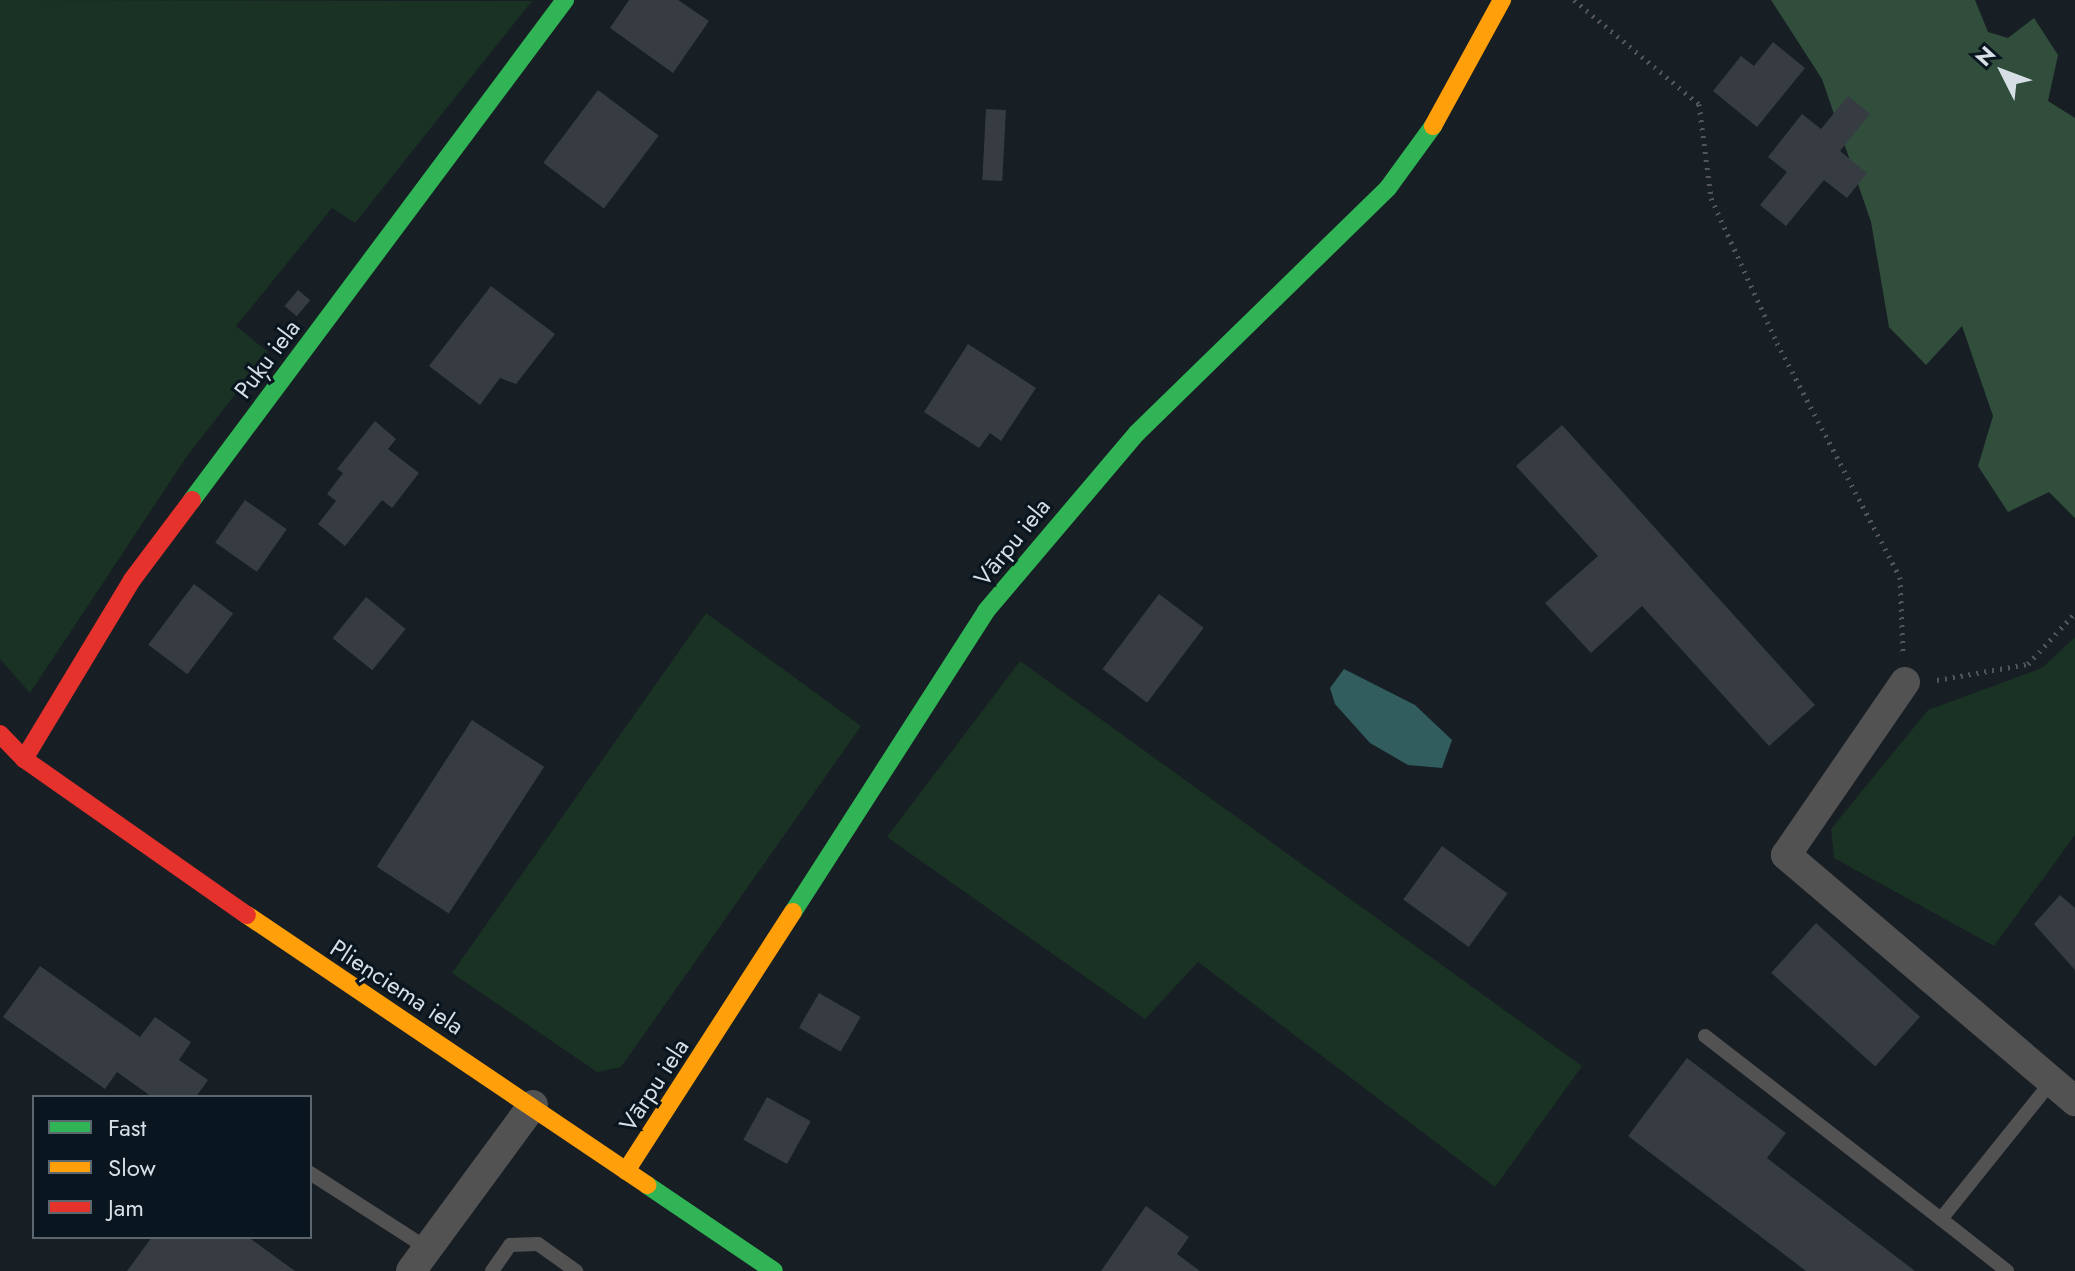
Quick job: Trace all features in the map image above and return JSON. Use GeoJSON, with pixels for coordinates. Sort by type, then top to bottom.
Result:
{"type":"FeatureCollection","features":[{"type":"Feature","properties":{"kind":"street","name":"Puķu iela"},"geometry":{"type":"LineString","coordinates":[[24,759],[132,580],[565,0]]}},
{"type":"Feature","properties":{"kind":"street","name":"Vārpu iela"},"geometry":{"type":"LineString","coordinates":[[626,1171],[986,611],[1137,433],[1388,188],[1422,145],[1502,0]]}},
{"type":"Feature","properties":{"kind":"street"},"geometry":{"type":"LineString","coordinates":[[1905,682],[1786,855],[2075,1101]]}},
{"type":"Feature","properties":{"kind":"street","name":"Plieņciema iela"},"geometry":{"type":"LineString","coordinates":[[0,734],[24,759],[774,1271]]}},
{"type":"Feature","properties":{"kind":"street"},"geometry":{"type":"LineString","coordinates":[[419,1260],[533,1105]]}},
{"type":"Feature","properties":{"kind":"lane"},"geometry":{"type":"LineString","coordinates":[[1705,1036],[2007,1271]]}},
{"type":"Feature","properties":{"kind":"lane"},"geometry":{"type":"LineString","coordinates":[[1941,1219],[2052,1081]]}},
{"type":"Feature","properties":{"kind":"lane"},"geometry":{"type":"LineString","coordinates":[[312,1175],[419,1260]]}},
{"type":"Feature","properties":{"kind":"lane"},"geometry":{"type":"LineString","coordinates":[[492,1271],[510,1245],[538,1244],[576,1271]]}},
{"type":"Feature","properties":{"kind":"path"},"geometry":{"type":"LineString","coordinates":[[1574,0],[1699,104],[1711,198],[1777,343],[1900,577],[1905,682],[1983,677],[2028,664],[2075,613]]}},
{"type":"Feature","properties":{"kind":"shaded area"},"geometry":{"type":"Polygon","coordinates":[[[0,0],[532,1],[355,223],[332,208],[236,326],[268,352],[187,456],[30,693],[0,659],[0,0]]]}},
{"type":"Feature","properties":{"kind":"shaded area"},"geometry":{"type":"Polygon","coordinates":[[[1771,0],[1975,0],[1988,32],[2008,38],[2034,18],[2058,55],[2048,101],[2075,118],[2075,518],[2049,492],[2008,512],[1978,466],[1993,416],[1962,326],[1926,365],[1889,327],[1871,222],[1822,79],[1771,0]]]}},
{"type":"Feature","properties":{"kind":"shaded area"},"geometry":{"type":"Polygon","coordinates":[[[706,613],[861,726],[621,1067],[597,1072],[452,973],[706,613]]]}},
{"type":"Feature","properties":{"kind":"shaded area"},"geometry":{"type":"Polygon","coordinates":[[[2075,637],[2075,835],[1994,946],[1834,858],[1831,829],[1928,710],[2042,668],[2075,637]]]}},
{"type":"Feature","properties":{"kind":"shaded area"},"geometry":{"type":"Polygon","coordinates":[[[1020,661],[1582,1066],[1495,1187],[1198,962],[1145,1019],[887,837],[1020,661]]]}},
{"type":"Feature","properties":{"kind":"shaded area"},"geometry":{"type":"Polygon","coordinates":[[[1344,669],[1415,705],[1452,740],[1442,768],[1408,765],[1370,743],[1335,704],[1330,688],[1344,669]]]}},
{"type":"Feature","properties":{"kind":"building"},"geometry":{"type":"Polygon","coordinates":[[[629,0],[678,0],[709,21],[673,73],[610,28],[629,0]]]}},
{"type":"Feature","properties":{"kind":"building"},"geometry":{"type":"Polygon","coordinates":[[[1773,42],[1805,68],[1757,127],[1713,91],[1741,56],[1754,66],[1773,42]]]}},
{"type":"Feature","properties":{"kind":"building"},"geometry":{"type":"Polygon","coordinates":[[[598,90],[659,136],[604,208],[543,163],[598,90]]]}},
{"type":"Feature","properties":{"kind":"building"},"geometry":{"type":"Polygon","coordinates":[[[1848,96],[1870,114],[1840,151],[1867,173],[1847,198],[1824,180],[1786,226],[1760,205],[1787,172],[1768,157],[1802,114],[1821,129],[1848,96]]]}},
{"type":"Feature","properties":{"kind":"building"},"geometry":{"type":"Polygon","coordinates":[[[986,109],[1006,110],[1002,181],[982,180],[986,109]]]}},
{"type":"Feature","properties":{"kind":"building"},"geometry":{"type":"Polygon","coordinates":[[[491,286],[555,334],[516,384],[500,378],[480,405],[429,366],[491,286]]]}},
{"type":"Feature","properties":{"kind":"building"},"geometry":{"type":"Polygon","coordinates":[[[298,290],[310,300],[297,316],[285,306],[298,290]]]}},
{"type":"Feature","properties":{"kind":"building"},"geometry":{"type":"Polygon","coordinates":[[[968,344],[1036,388],[1001,441],[990,433],[979,448],[924,412],[968,344]]]}},
{"type":"Feature","properties":{"kind":"building"},"geometry":{"type":"Polygon","coordinates":[[[375,421],[396,439],[388,449],[419,473],[392,508],[382,500],[345,546],[318,524],[336,501],[327,494],[343,473],[337,469],[375,421]]]}},
{"type":"Feature","properties":{"kind":"building"},"geometry":{"type":"Polygon","coordinates":[[[1562,425],[1815,705],[1769,746],[1642,606],[1591,653],[1545,603],[1598,556],[1516,466],[1562,425]]]}},
{"type":"Feature","properties":{"kind":"building"},"geometry":{"type":"Polygon","coordinates":[[[245,500],[287,529],[257,572],[215,543],[245,500]]]}},
{"type":"Feature","properties":{"kind":"building"},"geometry":{"type":"Polygon","coordinates":[[[194,584],[233,613],[187,674],[148,645],[194,584]]]}},
{"type":"Feature","properties":{"kind":"building"},"geometry":{"type":"Polygon","coordinates":[[[1159,594],[1204,628],[1147,703],[1102,669],[1159,594]]]}},
{"type":"Feature","properties":{"kind":"building"},"geometry":{"type":"Polygon","coordinates":[[[366,597],[406,629],[372,670],[333,638],[366,597]]]}},
{"type":"Feature","properties":{"kind":"building"},"geometry":{"type":"Polygon","coordinates":[[[472,720],[544,767],[449,914],[377,867],[472,720]]]}},
{"type":"Feature","properties":{"kind":"building"},"geometry":{"type":"Polygon","coordinates":[[[1442,846],[1508,894],[1469,947],[1403,899],[1442,846]]]}},
{"type":"Feature","properties":{"kind":"building"},"geometry":{"type":"Polygon","coordinates":[[[2060,895],[2075,908],[2075,970],[2034,924],[2060,895]]]}},
{"type":"Feature","properties":{"kind":"building"},"geometry":{"type":"Polygon","coordinates":[[[1816,923],[1920,1017],[1875,1066],[1771,973],[1816,923]]]}},
{"type":"Feature","properties":{"kind":"building"},"geometry":{"type":"Polygon","coordinates":[[[40,966],[140,1037],[155,1017],[191,1042],[179,1060],[208,1080],[197,1095],[149,1095],[117,1072],[105,1089],[3,1017],[40,966]]]}},
{"type":"Feature","properties":{"kind":"building"},"geometry":{"type":"Polygon","coordinates":[[[819,993],[861,1017],[841,1052],[799,1028],[819,993]]]}},
{"type":"Feature","properties":{"kind":"building"},"geometry":{"type":"Polygon","coordinates":[[[1687,1058],[1786,1133],[1767,1158],[1915,1271],[1806,1271],[1628,1136],[1687,1058]]]}},
{"type":"Feature","properties":{"kind":"building"},"geometry":{"type":"Polygon","coordinates":[[[767,1097],[811,1121],[787,1164],[743,1140],[767,1097]]]}},
{"type":"Feature","properties":{"kind":"building"},"geometry":{"type":"Polygon","coordinates":[[[1146,1206],[1189,1237],[1177,1254],[1200,1271],[1101,1271],[1146,1206]]]}},
{"type":"Feature","properties":{"kind":"building"},"geometry":{"type":"Polygon","coordinates":[[[151,1239],[251,1239],[295,1271],[127,1271],[151,1239]]]}},
{"type":"Feature","properties":{"kind":"traffic: fast"},"geometry":{"type":"LineString","coordinates":[[192,500],[565,0]]}},
{"type":"Feature","properties":{"kind":"traffic: fast"},"geometry":{"type":"LineString","coordinates":[[793,912],[986,611],[1137,433],[1388,188],[1433,126]]}},
{"type":"Feature","properties":{"kind":"traffic: fast"},"geometry":{"type":"LineString","coordinates":[[647,1185],[774,1271]]}},
{"type":"Feature","properties":{"kind":"traffic: slow"},"geometry":{"type":"LineString","coordinates":[[1433,126],[1502,0]]}},
{"type":"Feature","properties":{"kind":"traffic: slow"},"geometry":{"type":"LineString","coordinates":[[626,1171],[793,912]]}},
{"type":"Feature","properties":{"kind":"traffic: slow"},"geometry":{"type":"LineString","coordinates":[[247,915],[647,1185]]}},
{"type":"Feature","properties":{"kind":"traffic: jam"},"geometry":{"type":"LineString","coordinates":[[24,759],[132,580],[192,500]]}},
{"type":"Feature","properties":{"kind":"traffic: jam"},"geometry":{"type":"LineString","coordinates":[[0,734],[24,759],[247,915]]}}]}
